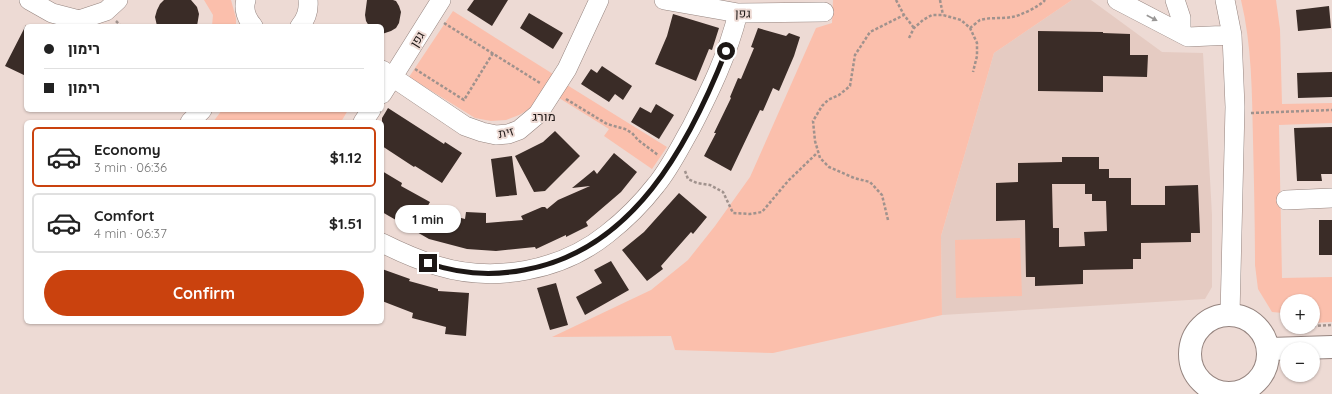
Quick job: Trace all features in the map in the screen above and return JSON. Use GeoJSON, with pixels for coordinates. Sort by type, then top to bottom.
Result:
{"type":"FeatureCollection","features":[{"type":"Feature","properties":{"kind":"main road"},"geometry":{"type":"LineString","coordinates":[[1230,315],[1241,317],[1251,322],[1259,329],[1265,339],[1268,349],[1267,363],[1262,375],[1252,384],[1241,390],[1227,393],[1213,389],[1201,381],[1193,368],[1190,354],[1191,345],[1196,332],[1205,323],[1217,316],[1230,315]]}},
{"type":"Feature","properties":{"kind":"main road"},"geometry":{"type":"LineString","coordinates":[[1268,349],[1332,347]]}},
{"type":"Feature","properties":{"kind":"street"},"geometry":{"type":"LineString","coordinates":[[29,0],[52,13],[79,20],[106,11],[118,0]]}},
{"type":"Feature","properties":{"kind":"street"},"geometry":{"type":"LineString","coordinates":[[246,0],[246,13],[251,24]]}},
{"type":"Feature","properties":{"kind":"street"},"geometry":{"type":"LineString","coordinates":[[306,24],[309,9],[308,0]]}},
{"type":"Feature","properties":{"kind":"street","name":"זית"},"geometry":{"type":"LineString","coordinates":[[387,74],[465,126],[496,135],[508,134],[519,130],[538,114],[567,69],[599,0]]}},
{"type":"Feature","properties":{"kind":"street","name":"גפן"},"geometry":{"type":"LineString","coordinates":[[664,0],[738,13],[824,12]]}},
{"type":"Feature","properties":{"kind":"street"},"geometry":{"type":"LineString","coordinates":[[1117,0],[1188,37],[1232,35]]}},
{"type":"Feature","properties":{"kind":"street"},"geometry":{"type":"LineString","coordinates":[[1175,0],[1181,18],[1181,33]]}},
{"type":"Feature","properties":{"kind":"street"},"geometry":{"type":"LineString","coordinates":[[1225,0],[1232,35],[1234,67],[1230,315]]}},
{"type":"Feature","properties":{"kind":"street","name":"גפן"},"geometry":{"type":"LineString","coordinates":[[384,86],[387,74],[403,61],[437,8]]}},
{"type":"Feature","properties":{"kind":"street"},"geometry":{"type":"LineString","coordinates":[[384,244],[408,256],[438,266],[465,272],[491,274],[537,268],[564,259],[586,249],[607,235],[625,218],[657,184],[674,158],[711,90],[733,33],[738,13]]}},
{"type":"Feature","properties":{"kind":"street"},"geometry":{"type":"LineString","coordinates":[[192,120],[200,112]]}},
{"type":"Feature","properties":{"kind":"street"},"geometry":{"type":"LineString","coordinates":[[1286,200],[1332,198]]}},
{"type":"Feature","properties":{"kind":"path"},"geometry":{"type":"LineString","coordinates":[[896,0],[904,15],[914,28]]}},
{"type":"Feature","properties":{"kind":"path"},"geometry":{"type":"LineString","coordinates":[[940,0],[943,15]]}},
{"type":"Feature","properties":{"kind":"path"},"geometry":{"type":"LineString","coordinates":[[970,28],[980,20],[1012,18],[1045,0]]}},
{"type":"Feature","properties":{"kind":"path"},"geometry":{"type":"LineString","coordinates":[[437,8],[493,54],[607,124],[625,129],[642,143],[674,158],[688,179],[697,183],[710,185],[723,192],[733,213],[750,214],[762,212],[788,181],[818,152]]}},
{"type":"Feature","properties":{"kind":"path"},"geometry":{"type":"LineString","coordinates":[[888,220],[882,195],[870,182],[854,178],[829,167],[820,158],[815,141],[813,121],[822,106],[828,100],[839,95],[850,86],[855,55],[870,32],[904,15]]}},
{"type":"Feature","properties":{"kind":"path"},"geometry":{"type":"LineString","coordinates":[[909,38],[914,28],[923,20],[932,15],[943,15],[961,20],[970,28],[977,43],[977,56],[973,72]]}},
{"type":"Feature","properties":{"kind":"path"},"geometry":{"type":"LineString","coordinates":[[403,61],[464,100],[493,54]]}},
{"type":"Feature","properties":{"kind":"path"},"geometry":{"type":"LineString","coordinates":[[1234,114],[1332,110]]}},
{"type":"Feature","properties":{"kind":"path"},"geometry":{"type":"LineString","coordinates":[[1320,326],[1332,325]]}},
{"type":"Feature","properties":{"kind":"shaded area"},"geometry":{"type":"Polygon","coordinates":[[[204,0],[231,0],[236,18],[236,24],[212,24],[213,15],[204,0]]]}},
{"type":"Feature","properties":{"kind":"shaded area"},"geometry":{"type":"Polygon","coordinates":[[[833,0],[1072,0],[994,53],[941,236],[942,315],[773,353],[675,350],[671,336],[552,337],[651,290],[688,260],[715,226],[750,177],[816,28],[832,23],[833,0]]]}},
{"type":"Feature","properties":{"kind":"shaded area"},"geometry":{"type":"Polygon","coordinates":[[[1072,0],[1091,0],[1162,52],[1203,53],[1212,215],[1212,287],[1205,299],[942,315],[941,236],[994,53],[1072,0]]]}},
{"type":"Feature","properties":{"kind":"shaded area"},"geometry":{"type":"Polygon","coordinates":[[[1241,0],[1276,0],[1280,29],[1282,104],[1332,103],[1332,123],[1279,125],[1282,278],[1332,277],[1332,322],[1320,323],[1320,294],[1280,294],[1280,313],[1272,312],[1258,289],[1255,265],[1251,70],[1245,17],[1241,0]]]}},
{"type":"Feature","properties":{"kind":"shaded area"},"geometry":{"type":"Polygon","coordinates":[[[453,11],[553,74],[531,108],[506,120],[491,121],[475,118],[409,77],[453,11]]]}},
{"type":"Feature","properties":{"kind":"shaded area"},"geometry":{"type":"Polygon","coordinates":[[[567,85],[667,147],[652,169],[604,136],[609,129],[559,98],[567,85]]]}},
{"type":"Feature","properties":{"kind":"shaded area"},"geometry":{"type":"Polygon","coordinates":[[[220,112],[347,112],[342,120],[214,120],[220,112]]]}},
{"type":"Feature","properties":{"kind":"shaded area"},"geometry":{"type":"Polygon","coordinates":[[[1020,238],[1022,296],[956,298],[955,240],[1020,238]]]}},
{"type":"Feature","properties":{"kind":"building"},"geometry":{"type":"Polygon","coordinates":[[[164,0],[191,0],[197,7],[199,14],[197,24],[157,24],[155,17],[160,4],[164,0]]]}},
{"type":"Feature","properties":{"kind":"building"},"geometry":{"type":"Polygon","coordinates":[[[367,0],[396,1],[401,12],[399,23],[396,28],[384,33],[384,24],[368,24],[365,15],[367,0]]]}},
{"type":"Feature","properties":{"kind":"building"},"geometry":{"type":"Polygon","coordinates":[[[474,0],[508,0],[492,26],[467,10],[474,0]]]}},
{"type":"Feature","properties":{"kind":"building"},"geometry":{"type":"Polygon","coordinates":[[[1329,6],[1331,28],[1298,31],[1296,10],[1329,6]]]}},
{"type":"Feature","properties":{"kind":"building"},"geometry":{"type":"Polygon","coordinates":[[[529,13],[563,33],[553,49],[520,28],[529,13]]]}},
{"type":"Feature","properties":{"kind":"building"},"geometry":{"type":"Polygon","coordinates":[[[673,14],[719,28],[712,50],[709,49],[696,81],[655,64],[667,36],[673,14]]]}},
{"type":"Feature","properties":{"kind":"building"},"geometry":{"type":"Polygon","coordinates":[[[758,28],[786,36],[789,33],[800,37],[794,56],[779,91],[773,88],[763,111],[760,110],[731,171],[704,156],[716,133],[714,133],[731,98],[730,97],[738,78],[741,79],[754,48],[751,47],[758,28]]]}},
{"type":"Feature","properties":{"kind":"building"},"geometry":{"type":"Polygon","coordinates":[[[24,29],[24,75],[5,66],[24,29]]]}},
{"type":"Feature","properties":{"kind":"building"},"geometry":{"type":"Polygon","coordinates":[[[1038,31],[1130,34],[1130,55],[1148,55],[1147,77],[1103,76],[1103,92],[1038,91],[1038,31]]]}},
{"type":"Feature","properties":{"kind":"building"},"geometry":{"type":"Polygon","coordinates":[[[602,66],[632,86],[623,100],[615,94],[609,102],[581,84],[591,69],[597,73],[602,66]]]}},
{"type":"Feature","properties":{"kind":"building"},"geometry":{"type":"Polygon","coordinates":[[[1332,72],[1332,97],[1298,98],[1297,73],[1332,72]]]}},
{"type":"Feature","properties":{"kind":"building"},"geometry":{"type":"Polygon","coordinates":[[[656,104],[674,115],[659,139],[631,122],[640,107],[651,113],[656,104]]]}},
{"type":"Feature","properties":{"kind":"building"},"geometry":{"type":"Polygon","coordinates":[[[388,108],[444,144],[445,142],[462,153],[442,183],[384,147],[384,120],[382,120],[388,108]]]}},
{"type":"Feature","properties":{"kind":"building"},"geometry":{"type":"Polygon","coordinates":[[[1332,127],[1332,174],[1321,174],[1322,181],[1297,181],[1294,128],[1332,127]]]}},
{"type":"Feature","properties":{"kind":"building"},"geometry":{"type":"Polygon","coordinates":[[[555,131],[580,156],[545,191],[534,192],[515,156],[543,142],[555,131]]]}},
{"type":"Feature","properties":{"kind":"building"},"geometry":{"type":"Polygon","coordinates":[[[614,153],[637,172],[621,192],[586,222],[588,226],[536,249],[535,247],[496,251],[467,249],[429,239],[384,213],[384,172],[402,183],[401,186],[430,202],[426,209],[465,219],[466,212],[486,213],[486,223],[523,220],[521,216],[542,207],[547,209],[558,200],[590,186],[572,188],[594,170],[597,174],[614,153]]]}},
{"type":"Feature","properties":{"kind":"building"},"geometry":{"type":"Polygon","coordinates":[[[512,156],[517,195],[496,197],[491,159],[512,156]]]}},
{"type":"Feature","properties":{"kind":"building"},"geometry":{"type":"Polygon","coordinates":[[[1062,157],[1099,157],[1099,169],[1109,169],[1109,178],[1131,178],[1131,205],[1165,205],[1165,186],[1198,185],[1200,233],[1191,233],[1191,242],[1141,243],[1141,259],[1133,259],[1133,269],[1083,270],[1083,284],[1035,286],[1035,277],[1026,277],[1025,220],[996,221],[996,183],[1018,182],[1018,163],[1062,162],[1062,157]],[[1052,184],[1053,228],[1059,228],[1059,247],[1085,246],[1084,232],[1107,231],[1106,201],[1092,201],[1092,194],[1085,194],[1085,184],[1052,184]]]}},
{"type":"Feature","properties":{"kind":"building"},"geometry":{"type":"Polygon","coordinates":[[[679,193],[707,217],[693,234],[691,232],[661,266],[663,269],[647,281],[622,250],[644,232],[679,193]]]}},
{"type":"Feature","properties":{"kind":"building"},"geometry":{"type":"Polygon","coordinates":[[[1319,220],[1332,220],[1332,255],[1319,255],[1319,220]]]}},
{"type":"Feature","properties":{"kind":"building"},"geometry":{"type":"Polygon","coordinates":[[[611,261],[629,290],[585,315],[576,297],[602,283],[594,270],[611,261]]]}},
{"type":"Feature","properties":{"kind":"building"},"geometry":{"type":"Polygon","coordinates":[[[384,270],[410,279],[409,281],[438,289],[438,291],[469,293],[466,336],[445,334],[446,327],[412,318],[413,313],[384,302],[384,270]]]}},
{"type":"Feature","properties":{"kind":"building"},"geometry":{"type":"Polygon","coordinates":[[[556,283],[568,325],[550,330],[537,288],[556,283]]]}},
{"type":"Feature","properties":{"kind":"district","name":"מורג"},"geometry":{"type":"Point","coordinates":[544,116]}},
{"type":"Feature","properties":{"kind":"route"},"geometry":{"type":"LineString","coordinates":[[428,263],[465,272],[491,274],[515,272],[537,268],[564,259],[586,249],[607,235],[657,184],[677,152],[711,90],[726,51]]}}]}
